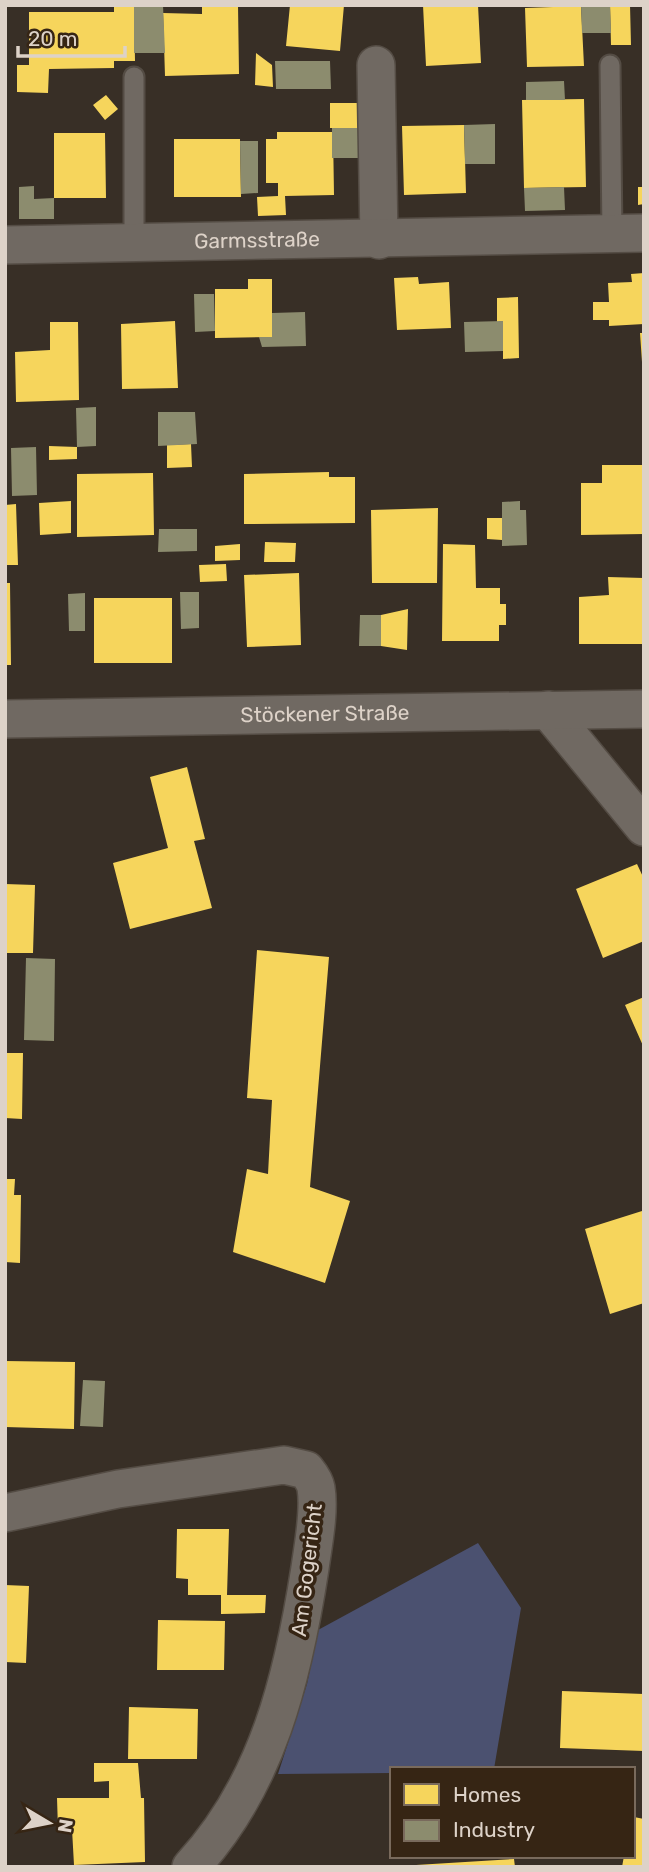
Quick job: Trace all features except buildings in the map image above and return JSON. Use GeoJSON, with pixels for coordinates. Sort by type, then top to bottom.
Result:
{"type":"FeatureCollection","features":[{"type":"Feature","properties":{"kind":"street"},"geometry":{"type":"LineString","coordinates":[[376,65],[379,240]]}},
{"type":"Feature","properties":{"kind":"street","name":"Garmsstraße"},"geometry":{"type":"LineString","coordinates":[[5,246],[628,233]]}},
{"type":"Feature","properties":{"kind":"street","name":"Stöckener Straße"},"geometry":{"type":"LineString","coordinates":[[5,719],[644,709]]}},
{"type":"Feature","properties":{"kind":"street"},"geometry":{"type":"LineString","coordinates":[[548,710],[644,827]]}},
{"type":"Feature","properties":{"kind":"street","name":"Am Gogericht"},"geometry":{"type":"LineString","coordinates":[[5,1513],[118,1489],[284,1465],[306,1470],[316,1487],[313,1549],[299,1639],[280,1712],[256,1770],[232,1816],[191,1867]]}},
{"type":"Feature","properties":{"kind":"lane","name":"Garmsstraße"},"geometry":{"type":"LineString","coordinates":[[610,65],[628,233]]}},
{"type":"Feature","properties":{"kind":"lane"},"geometry":{"type":"LineString","coordinates":[[134,76],[134,243]]}},
{"type":"Feature","properties":{"kind":"shaded area"},"geometry":{"type":"Polygon","coordinates":[[[478,1543],[521,1608],[494,1767],[390,1767],[390,1773],[278,1774],[307,1684],[318,1630],[478,1543]]]}}]}
